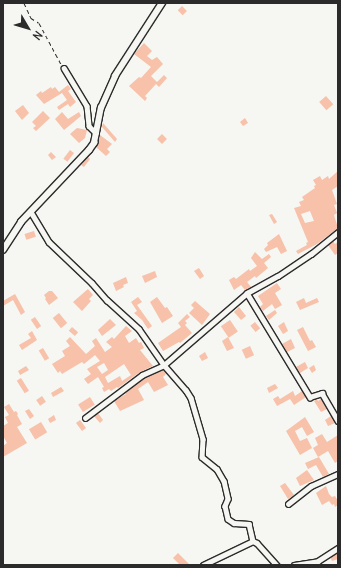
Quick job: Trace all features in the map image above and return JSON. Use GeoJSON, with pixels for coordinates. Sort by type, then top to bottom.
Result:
{"type":"FeatureCollection","features":[{"type":"Feature","properties":{"kind":"street"},"geometry":{"type":"LineString","coordinates":[[3,250],[21,222],[94,143],[101,108],[115,76],[162,3]]}},
{"type":"Feature","properties":{"kind":"street"},"geometry":{"type":"LineString","coordinates":[[64,68],[87,106],[89,126],[96,133]]}},
{"type":"Feature","properties":{"kind":"street"},"geometry":{"type":"LineString","coordinates":[[31,212],[49,242],[92,283],[107,300],[139,329],[190,398],[202,439],[202,457],[217,469],[224,481],[228,499],[225,506],[228,519],[234,523],[249,524],[253,541],[257,543],[277,565]]}},
{"type":"Feature","properties":{"kind":"street"},"geometry":{"type":"LineString","coordinates":[[85,418],[142,376],[164,364],[247,292],[278,276],[311,254],[338,232]]}},
{"type":"Feature","properties":{"kind":"street"},"geometry":{"type":"LineString","coordinates":[[247,292],[310,397],[322,392],[338,421]]}},
{"type":"Feature","properties":{"kind":"street"},"geometry":{"type":"LineString","coordinates":[[288,504],[311,486],[337,476]]}},
{"type":"Feature","properties":{"kind":"street"},"geometry":{"type":"LineString","coordinates":[[203,565],[253,541]]}},
{"type":"Feature","properties":{"kind":"street"},"geometry":{"type":"LineString","coordinates":[[294,565],[318,561],[338,548]]}},
{"type":"Feature","properties":{"kind":"path"},"geometry":{"type":"LineString","coordinates":[[24,3],[31,18],[39,23],[64,68]]}},
{"type":"Feature","properties":{"kind":"building"},"geometry":{"type":"Polygon","coordinates":[[[182,6],[187,11],[183,15],[178,10],[182,6]]]}},
{"type":"Feature","properties":{"kind":"building"},"geometry":{"type":"Polygon","coordinates":[[[144,43],[152,51],[147,56],[152,60],[157,57],[163,64],[151,76],[157,82],[164,75],[167,78],[159,87],[156,84],[145,96],[147,98],[145,101],[129,86],[139,77],[141,78],[151,67],[134,54],[144,43]]]}},
{"type":"Feature","properties":{"kind":"building"},"geometry":{"type":"Polygon","coordinates":[[[68,85],[71,89],[68,91],[76,102],[70,107],[68,104],[59,110],[57,107],[67,100],[62,93],[44,104],[36,95],[51,87],[52,89],[55,87],[59,92],[68,85]]]}},
{"type":"Feature","properties":{"kind":"building"},"geometry":{"type":"Polygon","coordinates":[[[326,96],[333,104],[326,110],[319,102],[326,96]]]}},
{"type":"Feature","properties":{"kind":"building"},"geometry":{"type":"Polygon","coordinates":[[[23,105],[29,113],[22,120],[15,111],[23,105]]]}},
{"type":"Feature","properties":{"kind":"building"},"geometry":{"type":"Polygon","coordinates":[[[43,111],[50,118],[36,131],[33,128],[36,126],[32,122],[43,111]]]}},
{"type":"Feature","properties":{"kind":"building"},"geometry":{"type":"Polygon","coordinates":[[[62,112],[68,119],[79,112],[81,116],[64,130],[55,119],[62,112]]]}},
{"type":"Feature","properties":{"kind":"building"},"geometry":{"type":"Polygon","coordinates":[[[245,118],[248,123],[243,126],[240,122],[245,118]]]}},
{"type":"Feature","properties":{"kind":"building"},"geometry":{"type":"Polygon","coordinates":[[[103,123],[117,139],[115,142],[102,127],[103,123]]]}},
{"type":"Feature","properties":{"kind":"building"},"geometry":{"type":"Polygon","coordinates":[[[77,128],[87,130],[85,138],[79,143],[70,134],[77,128]]]}},
{"type":"Feature","properties":{"kind":"building"},"geometry":{"type":"Polygon","coordinates":[[[162,134],[167,139],[162,144],[157,139],[162,134]]]}},
{"type":"Feature","properties":{"kind":"building"},"geometry":{"type":"Polygon","coordinates":[[[100,135],[112,144],[107,149],[110,152],[106,156],[96,147],[100,135]]]}},
{"type":"Feature","properties":{"kind":"building"},"geometry":{"type":"Polygon","coordinates":[[[70,150],[74,153],[67,162],[63,159],[70,150]]]}},
{"type":"Feature","properties":{"kind":"building"},"geometry":{"type":"Polygon","coordinates":[[[51,152],[56,157],[52,160],[48,155],[51,152]]]}},
{"type":"Feature","properties":{"kind":"building"},"geometry":{"type":"Polygon","coordinates":[[[88,157],[90,159],[84,167],[81,165],[88,157]]]}},
{"type":"Feature","properties":{"kind":"building"},"geometry":{"type":"Polygon","coordinates":[[[338,171],[338,186],[332,190],[337,204],[334,205],[337,213],[334,215],[338,228],[317,244],[298,254],[296,251],[307,245],[306,243],[308,242],[294,208],[301,206],[299,202],[304,200],[302,197],[315,188],[314,186],[316,185],[313,180],[320,176],[322,180],[328,176],[329,179],[338,171]],[[310,211],[301,214],[305,223],[314,221],[310,211]]]}},
{"type":"Feature","properties":{"kind":"building"},"geometry":{"type":"Polygon","coordinates":[[[272,214],[277,222],[274,224],[269,215],[272,214]]]}},
{"type":"Feature","properties":{"kind":"building"},"geometry":{"type":"Polygon","coordinates":[[[34,231],[36,237],[26,240],[24,234],[34,231]]]}},
{"type":"Feature","properties":{"kind":"building"},"geometry":{"type":"Polygon","coordinates":[[[279,234],[287,251],[281,254],[277,247],[266,252],[264,249],[268,245],[267,243],[279,234]]]}},
{"type":"Feature","properties":{"kind":"building"},"geometry":{"type":"Polygon","coordinates":[[[333,241],[335,244],[338,242],[338,253],[335,255],[328,245],[333,241]]]}},
{"type":"Feature","properties":{"kind":"building"},"geometry":{"type":"Polygon","coordinates":[[[255,252],[262,259],[269,254],[271,257],[264,263],[268,268],[256,278],[255,276],[247,282],[251,287],[245,290],[241,285],[234,290],[229,280],[234,277],[236,279],[249,269],[250,271],[257,266],[251,258],[255,252]]]}},
{"type":"Feature","properties":{"kind":"building"},"geometry":{"type":"Polygon","coordinates":[[[199,268],[204,276],[200,279],[194,271],[199,268]]]}},
{"type":"Feature","properties":{"kind":"building"},"geometry":{"type":"Polygon","coordinates":[[[155,271],[157,277],[145,283],[142,276],[155,271]]]}},
{"type":"Feature","properties":{"kind":"building"},"geometry":{"type":"Polygon","coordinates":[[[126,277],[128,283],[116,291],[113,283],[126,277]]]}},
{"type":"Feature","properties":{"kind":"building"},"geometry":{"type":"Polygon","coordinates":[[[277,283],[281,289],[275,293],[282,305],[275,309],[272,304],[263,311],[260,307],[263,304],[258,296],[277,283]]]}},
{"type":"Feature","properties":{"kind":"building"},"geometry":{"type":"Polygon","coordinates":[[[88,289],[93,295],[89,299],[91,301],[82,311],[73,302],[88,289]]]}},
{"type":"Feature","properties":{"kind":"building"},"geometry":{"type":"Polygon","coordinates":[[[49,291],[52,291],[58,298],[49,305],[44,295],[49,291]]]}},
{"type":"Feature","properties":{"kind":"building"},"geometry":{"type":"Polygon","coordinates":[[[15,294],[25,312],[21,315],[13,300],[3,306],[3,301],[15,294]]]}},
{"type":"Feature","properties":{"kind":"building"},"geometry":{"type":"Polygon","coordinates":[[[138,297],[142,302],[137,305],[152,326],[148,329],[142,320],[134,313],[137,311],[131,302],[138,297]]]}},
{"type":"Feature","properties":{"kind":"building"},"geometry":{"type":"Polygon","coordinates":[[[157,297],[165,308],[167,307],[173,316],[162,323],[150,302],[157,297]]]}},
{"type":"Feature","properties":{"kind":"building"},"geometry":{"type":"Polygon","coordinates":[[[304,298],[306,303],[317,298],[319,302],[300,310],[296,302],[304,298]]]}},
{"type":"Feature","properties":{"kind":"building"},"geometry":{"type":"Polygon","coordinates":[[[195,301],[210,314],[202,325],[189,313],[194,308],[191,305],[195,301]]]}},
{"type":"Feature","properties":{"kind":"building"},"geometry":{"type":"Polygon","coordinates":[[[239,307],[246,316],[241,320],[234,312],[239,307]]]}},
{"type":"Feature","properties":{"kind":"building"},"geometry":{"type":"Polygon","coordinates":[[[275,310],[277,313],[269,320],[266,316],[275,310]]]}},
{"type":"Feature","properties":{"kind":"building"},"geometry":{"type":"Polygon","coordinates":[[[59,313],[67,323],[61,328],[53,318],[59,313]]]}},
{"type":"Feature","properties":{"kind":"building"},"geometry":{"type":"Polygon","coordinates":[[[187,314],[190,317],[185,321],[187,323],[185,325],[192,333],[180,343],[179,342],[163,351],[158,343],[181,327],[178,323],[187,314]]]}},
{"type":"Feature","properties":{"kind":"building"},"geometry":{"type":"Polygon","coordinates":[[[35,317],[41,326],[37,329],[31,320],[35,317]]]}},
{"type":"Feature","properties":{"kind":"building"},"geometry":{"type":"Polygon","coordinates":[[[110,319],[116,325],[102,336],[98,330],[110,319]]]}},
{"type":"Feature","properties":{"kind":"building"},"geometry":{"type":"Polygon","coordinates":[[[230,320],[238,332],[229,338],[221,326],[230,320]]]}},
{"type":"Feature","properties":{"kind":"building"},"geometry":{"type":"Polygon","coordinates":[[[255,322],[260,328],[256,332],[250,326],[255,322]]]}},
{"type":"Feature","properties":{"kind":"building"},"geometry":{"type":"Polygon","coordinates":[[[284,322],[288,331],[283,334],[278,326],[284,322]]]}},
{"type":"Feature","properties":{"kind":"building"},"geometry":{"type":"Polygon","coordinates":[[[126,326],[132,331],[125,336],[129,343],[136,338],[139,343],[141,342],[144,348],[140,350],[153,366],[140,372],[118,388],[117,387],[111,391],[109,389],[104,392],[102,388],[104,387],[98,377],[88,384],[84,379],[91,374],[87,369],[100,361],[95,355],[84,364],[82,362],[62,374],[60,371],[58,373],[52,364],[65,356],[62,351],[70,346],[66,341],[70,337],[86,354],[95,346],[92,341],[96,338],[105,352],[112,347],[106,342],[112,337],[114,339],[126,326]],[[104,363],[97,367],[102,374],[108,370],[104,363]],[[124,364],[105,377],[108,383],[120,376],[122,381],[131,375],[124,364]]]}},
{"type":"Feature","properties":{"kind":"building"},"geometry":{"type":"Polygon","coordinates":[[[72,327],[78,332],[75,336],[69,331],[72,327]]]}},
{"type":"Feature","properties":{"kind":"building"},"geometry":{"type":"Polygon","coordinates":[[[303,327],[310,341],[312,340],[316,347],[308,351],[297,330],[303,327]]]}},
{"type":"Feature","properties":{"kind":"building"},"geometry":{"type":"Polygon","coordinates":[[[32,331],[37,340],[22,350],[19,345],[31,338],[28,334],[32,331]]]}},
{"type":"Feature","properties":{"kind":"building"},"geometry":{"type":"Polygon","coordinates":[[[228,337],[234,348],[227,351],[222,341],[228,337]]]}},
{"type":"Feature","properties":{"kind":"building"},"geometry":{"type":"Polygon","coordinates":[[[291,339],[295,348],[287,352],[282,344],[291,339]]]}},
{"type":"Feature","properties":{"kind":"building"},"geometry":{"type":"Polygon","coordinates":[[[250,346],[254,355],[246,359],[242,350],[250,346]]]}},
{"type":"Feature","properties":{"kind":"building"},"geometry":{"type":"Polygon","coordinates":[[[43,348],[49,358],[45,361],[39,351],[43,348]]]}},
{"type":"Feature","properties":{"kind":"building"},"geometry":{"type":"Polygon","coordinates":[[[205,352],[208,358],[202,361],[199,356],[205,352]]]}},
{"type":"Feature","properties":{"kind":"building"},"geometry":{"type":"Polygon","coordinates":[[[305,362],[308,368],[300,373],[296,367],[305,362]]]}},
{"type":"Feature","properties":{"kind":"building"},"geometry":{"type":"Polygon","coordinates":[[[314,365],[316,370],[312,373],[309,368],[314,365]]]}},
{"type":"Feature","properties":{"kind":"building"},"geometry":{"type":"Polygon","coordinates":[[[26,366],[29,370],[20,375],[18,371],[26,366]]]}},
{"type":"Feature","properties":{"kind":"building"},"geometry":{"type":"Polygon","coordinates":[[[163,370],[166,374],[163,377],[168,385],[154,392],[148,382],[138,389],[144,400],[120,411],[114,401],[126,394],[125,393],[144,378],[163,370]]]}},
{"type":"Feature","properties":{"kind":"building"},"geometry":{"type":"Polygon","coordinates":[[[21,378],[29,391],[25,393],[17,381],[21,378]]]}},
{"type":"Feature","properties":{"kind":"building"},"geometry":{"type":"Polygon","coordinates":[[[275,384],[278,388],[269,393],[267,388],[275,384]]]}},
{"type":"Feature","properties":{"kind":"building"},"geometry":{"type":"Polygon","coordinates":[[[61,387],[64,391],[53,397],[51,393],[61,387]]]}},
{"type":"Feature","properties":{"kind":"building"},"geometry":{"type":"Polygon","coordinates":[[[293,391],[295,396],[302,391],[306,397],[294,405],[290,399],[277,406],[273,399],[278,396],[280,399],[293,391]]]}},
{"type":"Feature","properties":{"kind":"building"},"geometry":{"type":"Polygon","coordinates":[[[42,396],[46,402],[40,406],[36,400],[42,396]]]}},
{"type":"Feature","properties":{"kind":"building"},"geometry":{"type":"Polygon","coordinates":[[[90,397],[95,405],[83,412],[78,404],[90,397]]]}},
{"type":"Feature","properties":{"kind":"building"},"geometry":{"type":"Polygon","coordinates":[[[317,399],[318,401],[321,399],[327,409],[321,412],[314,401],[317,399]]]}},
{"type":"Feature","properties":{"kind":"building"},"geometry":{"type":"Polygon","coordinates":[[[9,404],[14,412],[16,411],[18,414],[17,415],[22,424],[17,427],[27,443],[3,457],[3,446],[7,443],[3,436],[3,426],[8,423],[5,417],[9,415],[4,407],[9,404]]]}},
{"type":"Feature","properties":{"kind":"building"},"geometry":{"type":"Polygon","coordinates":[[[29,409],[34,416],[30,419],[25,411],[29,409]]]}},
{"type":"Feature","properties":{"kind":"building"},"geometry":{"type":"Polygon","coordinates":[[[98,413],[103,420],[100,423],[94,416],[98,413]]]}},
{"type":"Feature","properties":{"kind":"building"},"geometry":{"type":"Polygon","coordinates":[[[54,415],[56,420],[50,423],[48,419],[54,415]]]}},
{"type":"Feature","properties":{"kind":"building"},"geometry":{"type":"Polygon","coordinates":[[[331,416],[335,423],[328,426],[325,420],[331,416]]]}},
{"type":"Feature","properties":{"kind":"building"},"geometry":{"type":"Polygon","coordinates":[[[305,417],[314,432],[307,436],[302,427],[295,431],[300,441],[307,438],[312,448],[300,455],[286,431],[305,417]]]}},
{"type":"Feature","properties":{"kind":"building"},"geometry":{"type":"Polygon","coordinates":[[[80,420],[86,428],[82,431],[76,423],[80,420]]]}},
{"type":"Feature","properties":{"kind":"building"},"geometry":{"type":"Polygon","coordinates":[[[41,422],[47,432],[35,439],[29,429],[41,422]]]}},
{"type":"Feature","properties":{"kind":"building"},"geometry":{"type":"Polygon","coordinates":[[[322,434],[327,442],[338,435],[338,461],[335,463],[328,451],[318,457],[313,448],[318,445],[315,438],[322,434]]]}},
{"type":"Feature","properties":{"kind":"building"},"geometry":{"type":"Polygon","coordinates":[[[319,457],[329,474],[323,477],[316,465],[308,469],[305,463],[319,457]]]}},
{"type":"Feature","properties":{"kind":"building"},"geometry":{"type":"Polygon","coordinates":[[[307,470],[314,480],[300,486],[296,478],[307,470]]]}},
{"type":"Feature","properties":{"kind":"building"},"geometry":{"type":"Polygon","coordinates":[[[285,483],[294,495],[288,499],[280,486],[285,483]]]}},
{"type":"Feature","properties":{"kind":"building"},"geometry":{"type":"Polygon","coordinates":[[[326,486],[329,494],[332,497],[335,496],[338,501],[338,505],[335,507],[334,504],[332,505],[329,501],[322,505],[316,493],[326,486]]]}},
{"type":"Feature","properties":{"kind":"building"},"geometry":{"type":"Polygon","coordinates":[[[338,552],[338,559],[332,561],[330,557],[338,552]]]}},
{"type":"Feature","properties":{"kind":"building"},"geometry":{"type":"Polygon","coordinates":[[[178,553],[190,565],[180,565],[173,558],[178,553]]]}}]}
